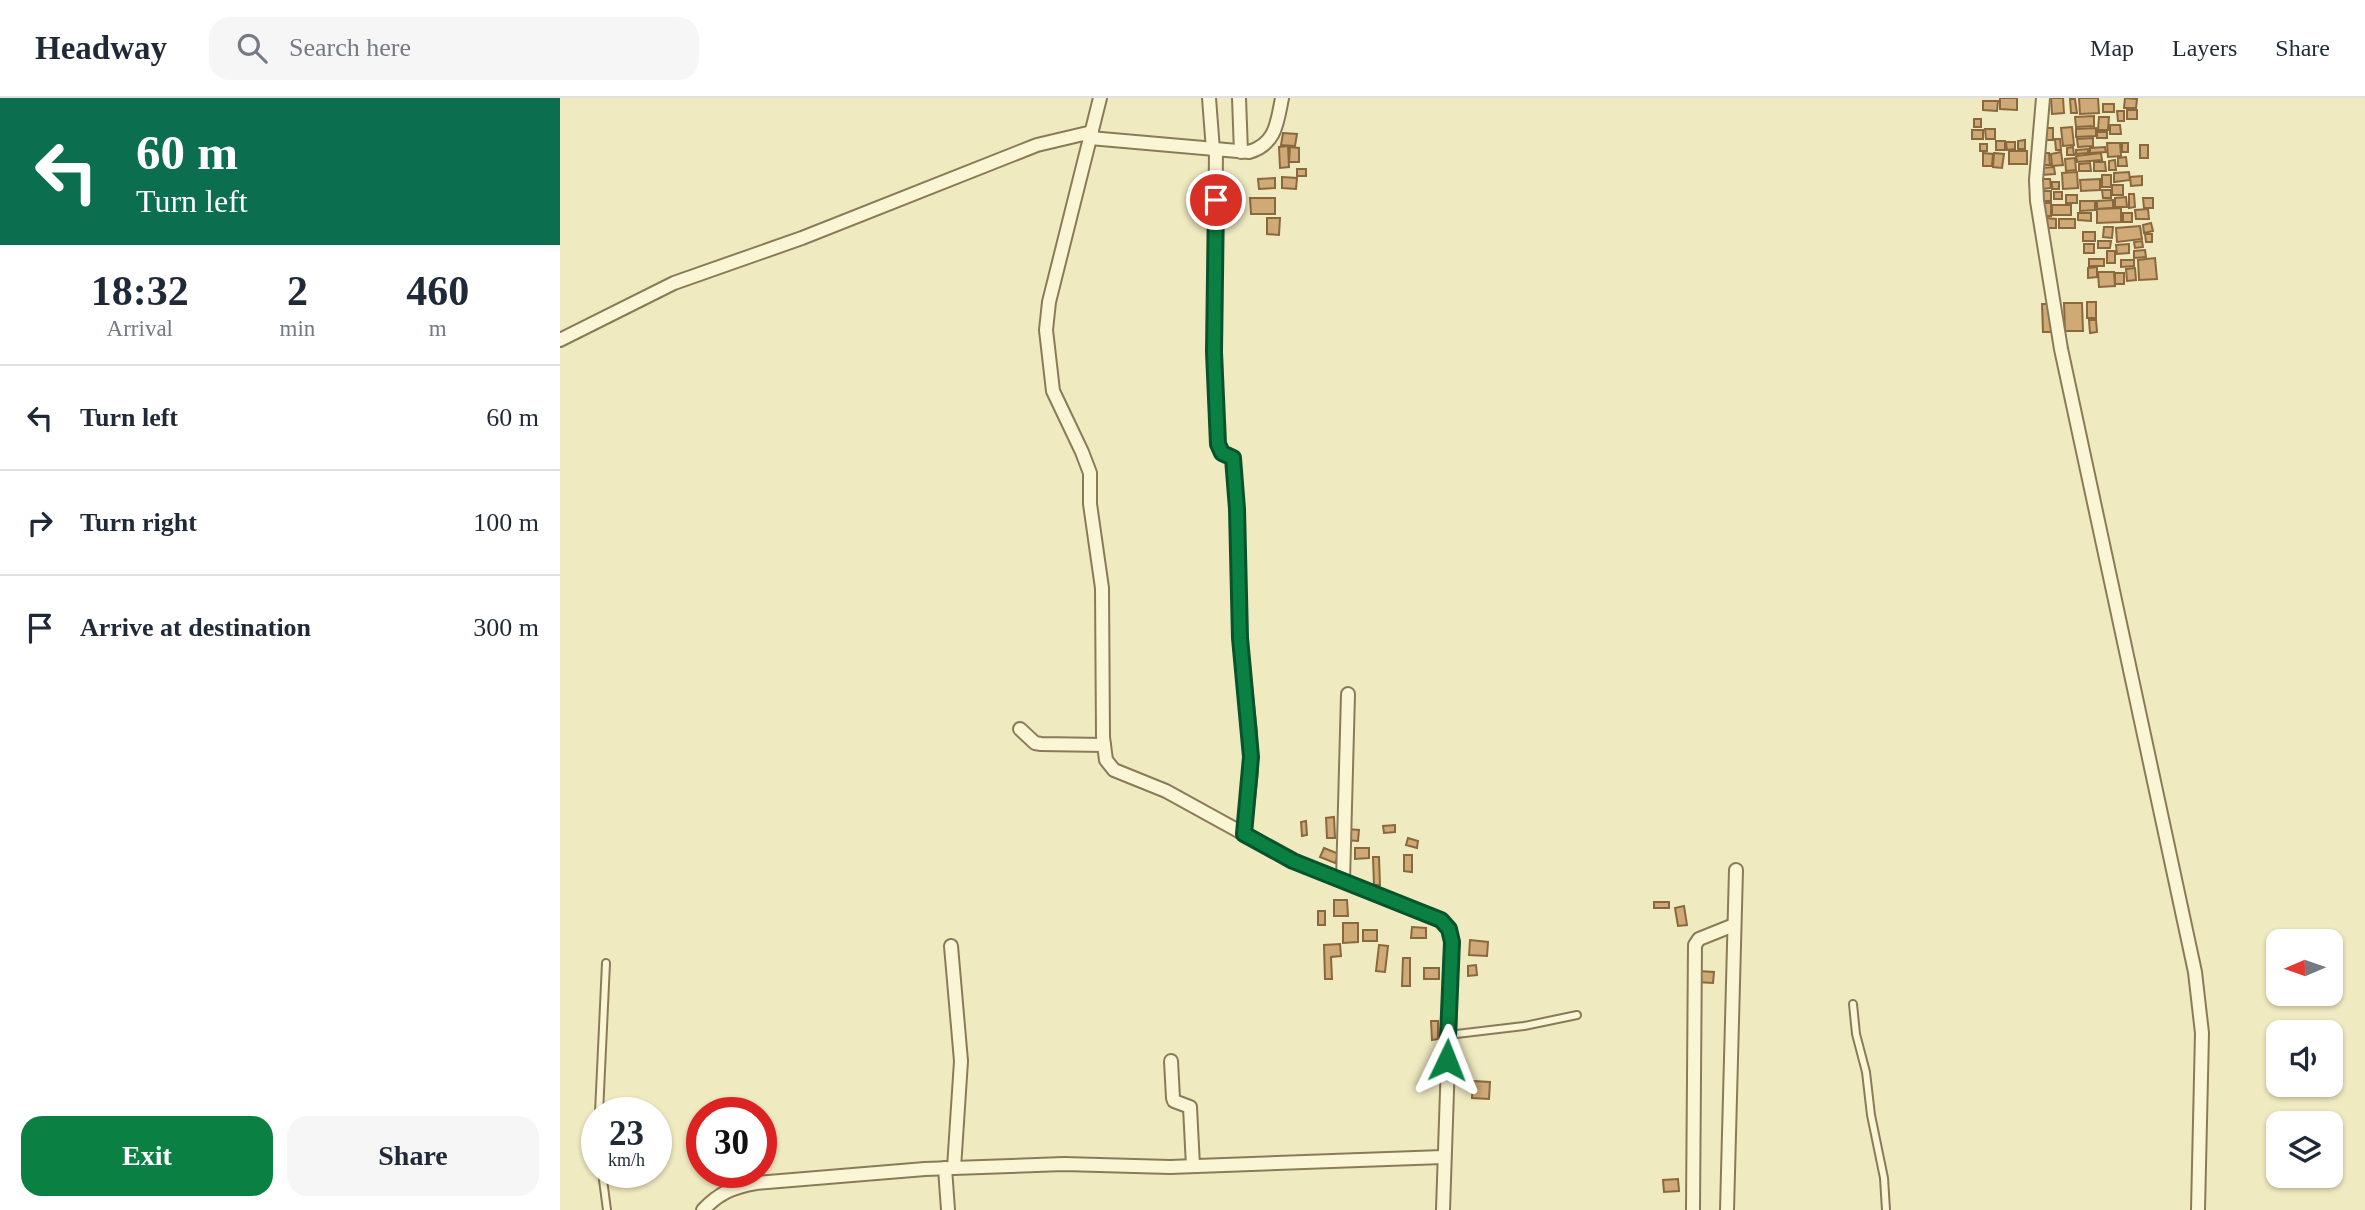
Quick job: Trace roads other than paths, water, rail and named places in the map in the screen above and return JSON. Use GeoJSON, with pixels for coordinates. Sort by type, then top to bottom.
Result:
{"type":"FeatureCollection","features":[{"type":"Feature","properties":{"kind":"street"},"geometry":{"type":"LineString","coordinates":[[1100,98],[1049,302],[1046,330],[1053,391],[1088,464],[1090,474],[1092,515],[1102,588],[1106,760],[1114,769],[1166,791],[1293,861],[1441,920],[1449,929],[1452,942],[1443,1210]]}},
{"type":"Feature","properties":{"kind":"street"},"geometry":{"type":"LineString","coordinates":[[1209,98],[1215,151],[1215,365],[1218,444],[1222,453],[1233,458],[1240,638],[1251,757],[1244,834]]}},
{"type":"Feature","properties":{"kind":"street"},"geometry":{"type":"LineString","coordinates":[[1239,98],[1241,152]]}},
{"type":"Feature","properties":{"kind":"street"},"geometry":{"type":"LineString","coordinates":[[560,340],[674,283],[802,238],[1037,145],[1091,135],[1215,151],[1241,152],[1260,149],[1270,141],[1274,132],[1282,98]]}},
{"type":"Feature","properties":{"kind":"street"},"geometry":{"type":"LineString","coordinates":[[2043,98],[2036,180],[2037,201],[2062,349],[2181,905],[2201,1013],[2198,1210]]}},
{"type":"Feature","properties":{"kind":"street"},"geometry":{"type":"LineString","coordinates":[[1343,881],[1348,694]]}},
{"type":"Feature","properties":{"kind":"street"},"geometry":{"type":"LineString","coordinates":[[1020,729],[1035,743],[1104,745]]}},
{"type":"Feature","properties":{"kind":"street"},"geometry":{"type":"LineString","coordinates":[[1727,1210],[1736,870]]}},
{"type":"Feature","properties":{"kind":"street"},"geometry":{"type":"LineString","coordinates":[[1693,1210],[1695,945],[1699,939],[1734,925]]}},
{"type":"Feature","properties":{"kind":"street"},"geometry":{"type":"LineString","coordinates":[[948,1210],[961,1061],[951,946]]}},
{"type":"Feature","properties":{"kind":"street"},"geometry":{"type":"LineString","coordinates":[[1171,1060],[1174,1101],[1190,1107],[1193,1166]]}},
{"type":"Feature","properties":{"kind":"street"},"geometry":{"type":"LineString","coordinates":[[705,1209],[720,1194],[732,1188],[756,1183],[950,1168],[1064,1164],[1193,1166],[1443,1157]]}},
{"type":"Feature","properties":{"kind":"lane"},"geometry":{"type":"LineString","coordinates":[[600,1097],[606,963]]}},
{"type":"Feature","properties":{"kind":"lane"},"geometry":{"type":"LineString","coordinates":[[1853,1004],[1884,1178],[1886,1210]]}},
{"type":"Feature","properties":{"kind":"lane"},"geometry":{"type":"LineString","coordinates":[[1448,1035],[1524,1026],[1577,1015]]}},
{"type":"Feature","properties":{"kind":"lane"},"geometry":{"type":"LineString","coordinates":[[604,1188],[607,1210]]}}]}
